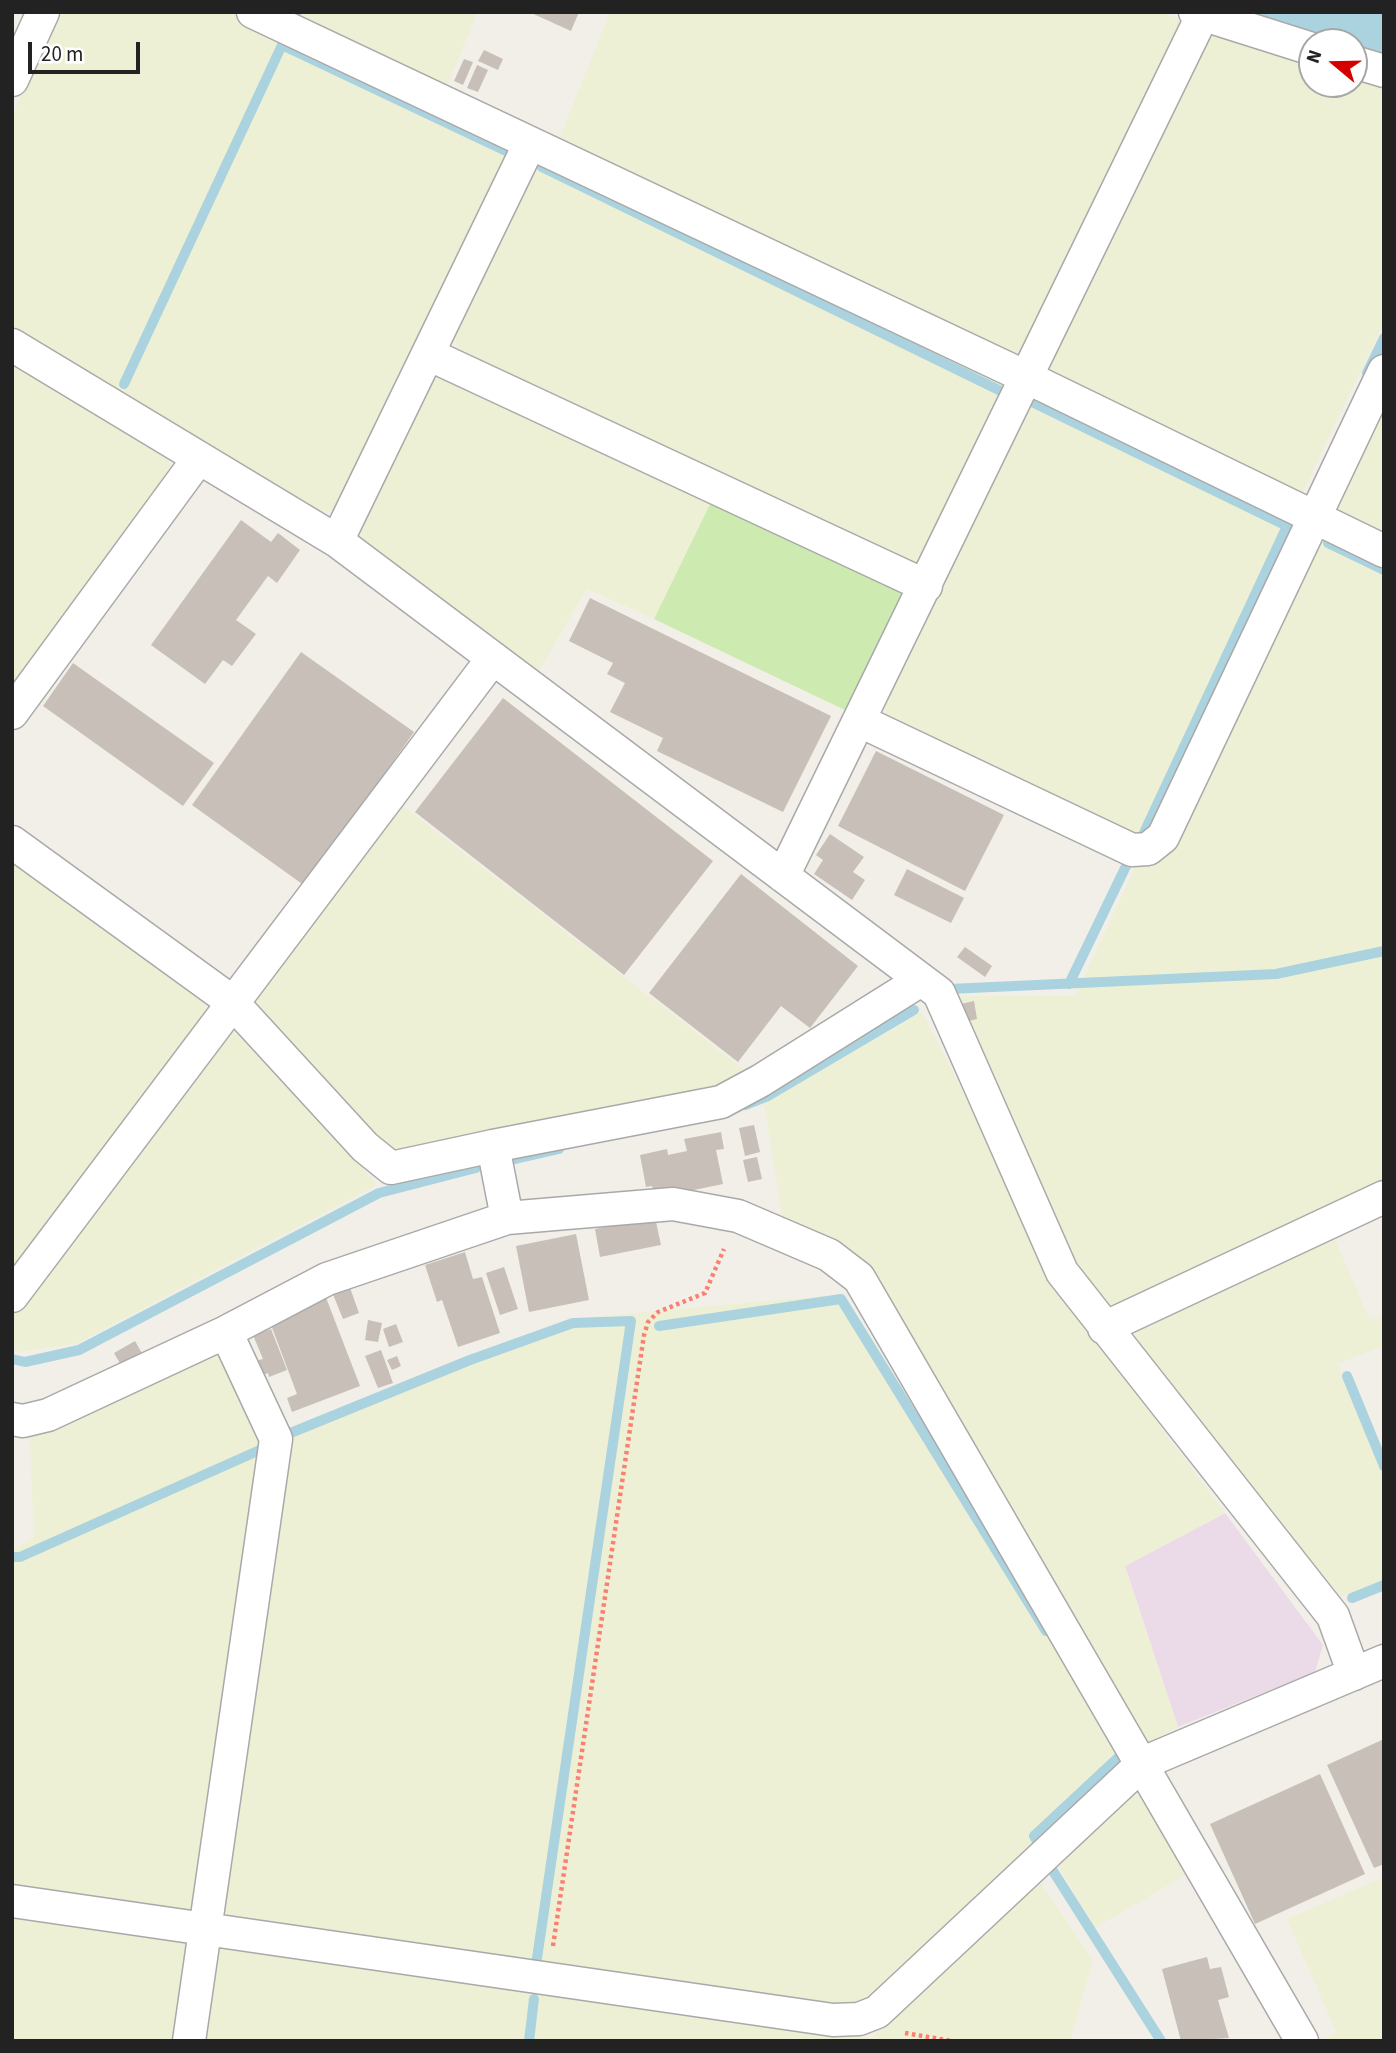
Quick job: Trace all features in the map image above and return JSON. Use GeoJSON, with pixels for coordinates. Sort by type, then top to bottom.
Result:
{"type":"FeatureCollection","features":[{"type":"Feature","properties":{"kind":"street"},"geometry":{"type":"LineString","coordinates":[[253,12],[1028,378],[1384,551]]}},
{"type":"Feature","properties":{"kind":"street"},"geometry":{"type":"LineString","coordinates":[[783,876],[1028,378],[1201,13],[1298,44]]}},
{"type":"Feature","properties":{"kind":"street"},"geometry":{"type":"LineString","coordinates":[[12,80],[29,26]]}},
{"type":"Feature","properties":{"kind":"street"},"geometry":{"type":"LineString","coordinates":[[337,541],[530,143]]}},
{"type":"Feature","properties":{"kind":"street"},"geometry":{"type":"LineString","coordinates":[[12,345],[337,541],[939,993],[1062,1272],[1333,1616],[1354,1674]]}},
{"type":"Feature","properties":{"kind":"street"},"geometry":{"type":"LineString","coordinates":[[428,354],[926,586]]}},
{"type":"Feature","properties":{"kind":"street"},"geometry":{"type":"LineString","coordinates":[[860,721],[1132,850],[1148,849],[1163,837],[1384,371]]}},
{"type":"Feature","properties":{"kind":"street"},"geometry":{"type":"LineString","coordinates":[[12,713],[199,458]]}},
{"type":"Feature","properties":{"kind":"street"},"geometry":{"type":"LineString","coordinates":[[12,1296],[231,1002],[493,658]]}},
{"type":"Feature","properties":{"kind":"street"},"geometry":{"type":"LineString","coordinates":[[12,842],[231,1002],[365,1147],[391,1168],[721,1102],[760,1081],[921,980]]}},
{"type":"Feature","properties":{"kind":"street"},"geometry":{"type":"LineString","coordinates":[[493,1146],[507,1218]]}},
{"type":"Feature","properties":{"kind":"street"},"geometry":{"type":"LineString","coordinates":[[1104,1328],[1384,1196]]}},
{"type":"Feature","properties":{"kind":"street"},"geometry":{"type":"LineString","coordinates":[[12,1419],[23,1421],[48,1415],[226,1332],[327,1279],[507,1218],[673,1204],[738,1216],[829,1255],[859,1278],[1302,2041]]}},
{"type":"Feature","properties":{"kind":"street"},"geometry":{"type":"LineString","coordinates":[[189,2041],[276,1439],[226,1332]]}},
{"type":"Feature","properties":{"kind":"street"},"geometry":{"type":"LineString","coordinates":[[12,1901],[833,2020],[859,2019],[877,2012],[1143,1763],[1384,1661]]}},
{"type":"Feature","properties":{"kind":"path"},"geometry":{"type":"LineString","coordinates":[[549,1979],[644,1335],[648,1322],[658,1312],[705,1293],[738,1216]]}},
{"type":"Feature","properties":{"kind":"shaded area"},"geometry":{"type":"Polygon","coordinates":[[[1225,1513],[1323,1645],[1315,1672],[1178,1727],[1125,1566],[1225,1513]]]}},
{"type":"Feature","properties":{"kind":"green space"},"geometry":{"type":"Polygon","coordinates":[[[56,12],[234,12],[506,142],[510,159],[339,509],[320,513],[12,328],[12,117],[56,12]]]}},
{"type":"Feature","properties":{"kind":"green space"},"geometry":{"type":"Polygon","coordinates":[[[284,12],[478,12],[447,86],[284,12]]]}},
{"type":"Feature","properties":{"kind":"green space"},"geometry":{"type":"Polygon","coordinates":[[[610,12],[1162,12],[1178,19],[1183,37],[1017,360],[557,144],[610,12]]]}},
{"type":"Feature","properties":{"kind":"green space"},"geometry":{"type":"Polygon","coordinates":[[[1207,29],[1298,56],[1298,98],[1368,98],[1368,76],[1384,81],[1384,323],[1301,495],[1053,382],[1047,365],[1207,29]]]}},
{"type":"Feature","properties":{"kind":"green space"},"geometry":{"type":"Polygon","coordinates":[[[547,163],[1007,384],[926,561],[909,564],[462,354],[450,330],[532,168],[547,163]]]}},
{"type":"Feature","properties":{"kind":"green space"},"geometry":{"type":"Polygon","coordinates":[[[17,366],[169,455],[172,476],[12,696],[12,373],[17,366]]]}},
{"type":"Feature","properties":{"kind":"green space"},"geometry":{"type":"Polygon","coordinates":[[[441,370],[713,498],[654,619],[587,589],[538,672],[363,541],[358,523],[429,379],[441,370]]]}},
{"type":"Feature","properties":{"kind":"green space"},"geometry":{"type":"Polygon","coordinates":[[[1384,393],[1384,539],[1337,518],[1330,505],[1384,393]]]}},
{"type":"Feature","properties":{"kind":"green space"},"geometry":{"type":"Polygon","coordinates":[[[1035,395],[1292,518],[1295,532],[1156,832],[1137,843],[887,720],[884,698],[1026,401],[1035,395]]]}},
{"type":"Feature","properties":{"kind":"green space"},"geometry":{"type":"Polygon","coordinates":[[[713,498],[900,582],[905,605],[851,713],[654,619],[713,498]]]}},
{"type":"Feature","properties":{"kind":"green space"},"geometry":{"type":"Polygon","coordinates":[[[1330,536],[1384,562],[1384,1190],[1120,1311],[1095,1299],[1075,1266],[949,996],[1075,996],[1135,867],[1151,866],[1165,856],[1311,547],[1330,536]]]}},
{"type":"Feature","properties":{"kind":"green space"},"geometry":{"type":"Polygon","coordinates":[[[398,802],[751,1075],[713,1091],[400,1152],[375,1143],[258,1012],[255,991],[398,802]]]}},
{"type":"Feature","properties":{"kind":"green space"},"geometry":{"type":"Polygon","coordinates":[[[12,856],[204,1001],[206,1022],[12,1274],[12,856]]]}},
{"type":"Feature","properties":{"kind":"green space"},"geometry":{"type":"Polygon","coordinates":[[[922,1012],[1076,1314],[1225,1513],[1125,1566],[1178,1727],[1148,1743],[866,1271],[783,1222],[764,1103],[922,1012]]]}},
{"type":"Feature","properties":{"kind":"green space"},"geometry":{"type":"Polygon","coordinates":[[[240,1023],[377,1185],[76,1344],[18,1352],[12,1349],[12,1311],[222,1028],[240,1023]]]}},
{"type":"Feature","properties":{"kind":"green space"},"geometry":{"type":"Polygon","coordinates":[[[1335,1239],[1370,1320],[1384,1315],[1384,1346],[1338,1364],[1384,1480],[1384,1579],[1342,1597],[1132,1350],[1136,1324],[1335,1239]]]}},
{"type":"Feature","properties":{"kind":"green space"},"geometry":{"type":"Polygon","coordinates":[[[844,1294],[1130,1758],[882,1990],[855,2004],[833,2007],[225,1921],[218,1910],[284,1431],[569,1319],[844,1294]]]}},
{"type":"Feature","properties":{"kind":"green space"},"geometry":{"type":"Polygon","coordinates":[[[209,1348],[225,1354],[266,1442],[202,1905],[186,1916],[12,1891],[12,1551],[34,1537],[29,1426],[209,1348]]]}},
{"type":"Feature","properties":{"kind":"green space"},"geometry":{"type":"Polygon","coordinates":[[[1146,1795],[1196,1869],[1095,1928],[1058,1866],[1131,1797],[1146,1795]]]}},
{"type":"Feature","properties":{"kind":"green space"},"geometry":{"type":"Polygon","coordinates":[[[1384,1877],[1384,2041],[1322,2041],[1336,2032],[1287,1919],[1384,1877]]]}},
{"type":"Feature","properties":{"kind":"green space"},"geometry":{"type":"Polygon","coordinates":[[[1040,1882],[1093,1960],[1070,2041],[199,2041],[212,1950],[222,1944],[872,2038],[884,2022],[1040,1882]]]}},
{"type":"Feature","properties":{"kind":"green space"},"geometry":{"type":"Polygon","coordinates":[[[12,1913],[179,1936],[191,1947],[178,2041],[12,2041],[12,1913]]]}},
{"type":"Feature","properties":{"kind":"water"},"geometry":{"type":"Polygon","coordinates":[[[1237,12],[1384,12],[1384,56],[1368,52],[1368,28],[1298,28],[1298,31],[1237,12]]]}},
{"type":"Feature","properties":{"kind":"building"},"geometry":{"type":"Polygon","coordinates":[[[529,12],[579,12],[571,31],[529,12]]]}},
{"type":"Feature","properties":{"kind":"building"},"geometry":{"type":"Polygon","coordinates":[[[484,50],[503,59],[498,70],[478,61],[484,50]]]}},
{"type":"Feature","properties":{"kind":"building"},"geometry":{"type":"Polygon","coordinates":[[[464,59],[473,62],[463,85],[454,81],[464,59]]]}},
{"type":"Feature","properties":{"kind":"building"},"geometry":{"type":"Polygon","coordinates":[[[477,65],[488,70],[478,92],[467,88],[477,65]]]}},
{"type":"Feature","properties":{"kind":"building"},"geometry":{"type":"Polygon","coordinates":[[[241,520],[271,542],[278,533],[300,550],[277,583],[268,576],[236,620],[256,634],[232,666],[223,660],[205,684],[151,645],[241,520]]]}},
{"type":"Feature","properties":{"kind":"building"},"geometry":{"type":"Polygon","coordinates":[[[590,598],[831,716],[783,812],[657,751],[663,738],[610,712],[625,683],[607,674],[613,663],[569,641],[590,598]]]}},
{"type":"Feature","properties":{"kind":"building"},"geometry":{"type":"Polygon","coordinates":[[[301,652],[414,732],[305,886],[192,805],[301,652]]]}},
{"type":"Feature","properties":{"kind":"building"},"geometry":{"type":"Polygon","coordinates":[[[73,663],[214,763],[183,806],[43,706],[73,663]]]}},
{"type":"Feature","properties":{"kind":"building"},"geometry":{"type":"Polygon","coordinates":[[[503,698],[713,861],[624,975],[415,812],[503,698]]]}},
{"type":"Feature","properties":{"kind":"building"},"geometry":{"type":"Polygon","coordinates":[[[876,751],[1004,815],[965,891],[838,826],[876,751]]]}},
{"type":"Feature","properties":{"kind":"building"},"geometry":{"type":"Polygon","coordinates":[[[830,834],[864,857],[853,872],[865,880],[852,900],[814,874],[823,860],[816,855],[830,834]]]}},
{"type":"Feature","properties":{"kind":"building"},"geometry":{"type":"Polygon","coordinates":[[[907,869],[964,898],[951,923],[894,895],[907,869]]]}},
{"type":"Feature","properties":{"kind":"building"},"geometry":{"type":"Polygon","coordinates":[[[741,874],[858,966],[810,1028],[781,1006],[738,1062],[649,993],[741,874]]]}},
{"type":"Feature","properties":{"kind":"building"},"geometry":{"type":"Polygon","coordinates":[[[965,947],[992,966],[985,977],[957,957],[965,947]]]}},
{"type":"Feature","properties":{"kind":"building"},"geometry":{"type":"Polygon","coordinates":[[[974,1001],[977,1019],[965,1022],[961,1004],[974,1001]]]}},
{"type":"Feature","properties":{"kind":"building"},"geometry":{"type":"Polygon","coordinates":[[[754,1125],[760,1152],[745,1156],[739,1128],[754,1125]]]}},
{"type":"Feature","properties":{"kind":"building"},"geometry":{"type":"Polygon","coordinates":[[[721,1132],[724,1149],[716,1150],[723,1184],[655,1198],[652,1186],[646,1187],[640,1155],[667,1149],[668,1155],[687,1151],[684,1139],[721,1132]]]}},
{"type":"Feature","properties":{"kind":"building"},"geometry":{"type":"Polygon","coordinates":[[[757,1157],[762,1179],[748,1182],[743,1160],[757,1157]]]}},
{"type":"Feature","properties":{"kind":"building"},"geometry":{"type":"Polygon","coordinates":[[[655,1217],[661,1245],[600,1257],[595,1229],[655,1217]]]}},
{"type":"Feature","properties":{"kind":"building"},"geometry":{"type":"Polygon","coordinates":[[[576,1234],[589,1300],[529,1312],[516,1246],[576,1234]]]}},
{"type":"Feature","properties":{"kind":"building"},"geometry":{"type":"Polygon","coordinates":[[[465,1252],[473,1279],[482,1277],[500,1333],[458,1347],[442,1300],[437,1302],[425,1265],[465,1252]]]}},
{"type":"Feature","properties":{"kind":"building"},"geometry":{"type":"Polygon","coordinates":[[[504,1267],[518,1309],[500,1315],[486,1273],[504,1267]]]}},
{"type":"Feature","properties":{"kind":"building"},"geometry":{"type":"Polygon","coordinates":[[[349,1285],[359,1313],[343,1319],[332,1292],[349,1285]]]}},
{"type":"Feature","properties":{"kind":"building"},"geometry":{"type":"Polygon","coordinates":[[[325,1295],[360,1386],[292,1412],[287,1398],[297,1394],[268,1317],[325,1295]]]}},
{"type":"Feature","properties":{"kind":"building"},"geometry":{"type":"Polygon","coordinates":[[[368,1320],[382,1323],[378,1342],[365,1340],[368,1320]]]}},
{"type":"Feature","properties":{"kind":"building"},"geometry":{"type":"Polygon","coordinates":[[[396,1324],[403,1342],[389,1347],[383,1329],[396,1324]]]}},
{"type":"Feature","properties":{"kind":"building"},"geometry":{"type":"Polygon","coordinates":[[[271,1329],[287,1370],[269,1377],[268,1373],[260,1376],[255,1361],[263,1359],[253,1335],[271,1329]]]}},
{"type":"Feature","properties":{"kind":"building"},"geometry":{"type":"Polygon","coordinates":[[[135,1341],[143,1355],[122,1367],[114,1353],[135,1341]]]}},
{"type":"Feature","properties":{"kind":"building"},"geometry":{"type":"Polygon","coordinates":[[[381,1350],[393,1383],[378,1388],[365,1356],[381,1350]]]}},
{"type":"Feature","properties":{"kind":"building"},"geometry":{"type":"Polygon","coordinates":[[[397,1356],[401,1366],[392,1370],[387,1360],[397,1356]]]}},
{"type":"Feature","properties":{"kind":"building"},"geometry":{"type":"Polygon","coordinates":[[[1384,1739],[1384,1864],[1374,1868],[1327,1765],[1384,1739]]]}},
{"type":"Feature","properties":{"kind":"building"},"geometry":{"type":"Polygon","coordinates":[[[1320,1774],[1365,1874],[1255,1924],[1210,1824],[1320,1774]]]}},
{"type":"Feature","properties":{"kind":"building"},"geometry":{"type":"Polygon","coordinates":[[[1207,1957],[1210,1969],[1221,1967],[1229,1997],[1218,2000],[1229,2038],[1181,2041],[1162,1969],[1207,1957]]]}},
{"type":"Feature","properties":{"kind":"waterway"},"geometry":{"type":"LineString","coordinates":[[291,12],[296,15]]}},
{"type":"Feature","properties":{"kind":"waterway"},"geometry":{"type":"LineString","coordinates":[[124,384],[282,45],[506,151]]}},
{"type":"Feature","properties":{"kind":"waterway"},"geometry":{"type":"LineString","coordinates":[[542,167],[1007,394]]}},
{"type":"Feature","properties":{"kind":"waterway"},"geometry":{"type":"LineString","coordinates":[[1367,373],[1384,338]]}},
{"type":"Feature","properties":{"kind":"waterway"},"geometry":{"type":"LineString","coordinates":[[1032,402],[1287,526],[1141,839]]}},
{"type":"Feature","properties":{"kind":"waterway"},"geometry":{"type":"LineString","coordinates":[[1328,543],[1384,570]]}},
{"type":"Feature","properties":{"kind":"waterway"},"geometry":{"type":"LineString","coordinates":[[1069,984],[1127,864]]}},
{"type":"Feature","properties":{"kind":"waterway"},"geometry":{"type":"LineString","coordinates":[[949,989],[1276,974],[1384,951]]}},
{"type":"Feature","properties":{"kind":"waterway"},"geometry":{"type":"LineString","coordinates":[[745,1105],[768,1096],[914,1010]]}},
{"type":"Feature","properties":{"kind":"waterway"},"geometry":{"type":"LineString","coordinates":[[511,1160],[559,1149]]}},
{"type":"Feature","properties":{"kind":"waterway"},"geometry":{"type":"LineString","coordinates":[[12,1359],[25,1362],[79,1350],[379,1193],[476,1168]]}},
{"type":"Feature","properties":{"kind":"waterway"},"geometry":{"type":"LineString","coordinates":[[659,1326],[841,1299],[1046,1631]]}},
{"type":"Feature","properties":{"kind":"waterway"},"geometry":{"type":"LineString","coordinates":[[288,1434],[470,1360],[573,1323],[631,1321],[536,1965]]}},
{"type":"Feature","properties":{"kind":"waterway"},"geometry":{"type":"LineString","coordinates":[[1347,1376],[1384,1466]]}},
{"type":"Feature","properties":{"kind":"waterway"},"geometry":{"type":"LineString","coordinates":[[12,1557],[20,1557],[262,1449]]}},
{"type":"Feature","properties":{"kind":"waterway"},"geometry":{"type":"LineString","coordinates":[[1352,1598],[1384,1585]]}},
{"type":"Feature","properties":{"kind":"waterway"},"geometry":{"type":"LineString","coordinates":[[1039,1845],[1034,1836],[1122,1754],[1117,1746]]}},
{"type":"Feature","properties":{"kind":"waterway"},"geometry":{"type":"LineString","coordinates":[[1053,1871],[1161,2041]]}},
{"type":"Feature","properties":{"kind":"waterway"},"geometry":{"type":"LineString","coordinates":[[529,2041],[534,1999]]}}]}
